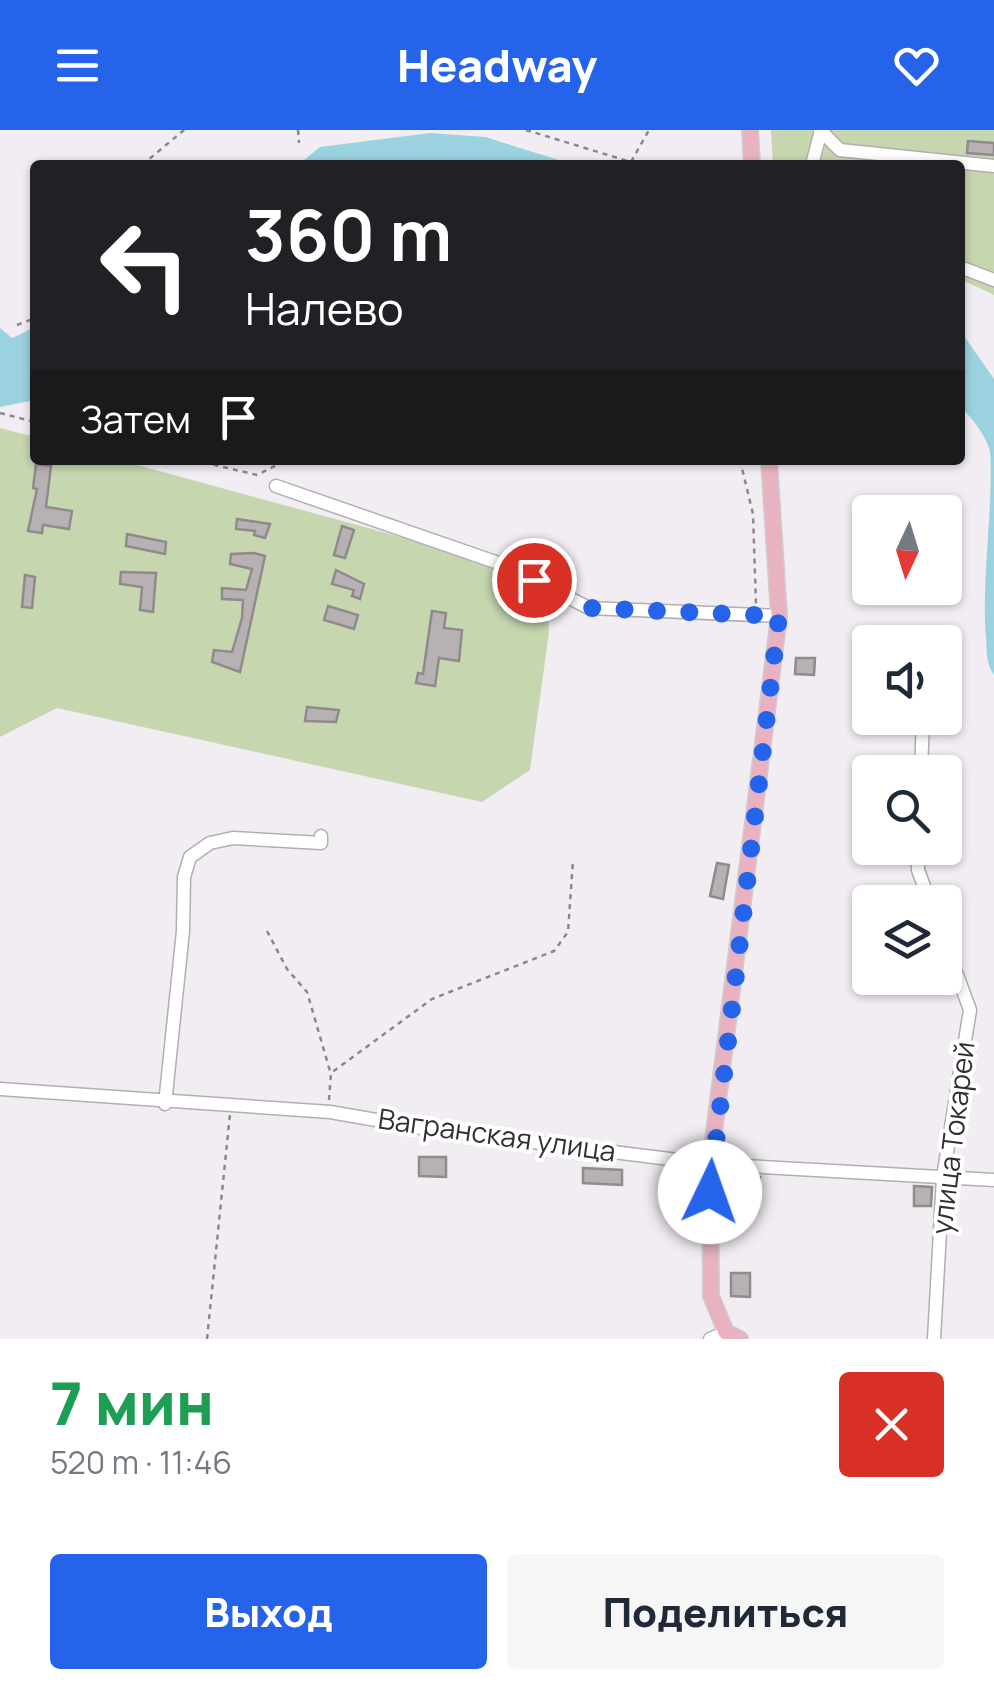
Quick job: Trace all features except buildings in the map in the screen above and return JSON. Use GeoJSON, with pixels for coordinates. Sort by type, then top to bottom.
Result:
{"type":"FeatureCollection","features":[{"type":"Feature","properties":{"kind":"main road"},"geometry":{"type":"LineString","coordinates":[[750,130],[752,160]]}},
{"type":"Feature","properties":{"kind":"main road"},"geometry":{"type":"LineString","coordinates":[[733,1335],[711,1296],[710,1164],[779,616],[770,465]]}},
{"type":"Feature","properties":{"kind":"street"},"geometry":{"type":"LineString","coordinates":[[813,160],[820,132],[840,150],[936,160]]}},
{"type":"Feature","properties":{"kind":"street"},"geometry":{"type":"LineString","coordinates":[[965,163],[994,166]]}},
{"type":"Feature","properties":{"kind":"street"},"geometry":{"type":"LineString","coordinates":[[965,269],[994,280]]}},
{"type":"Feature","properties":{"kind":"street"},"geometry":{"type":"LineString","coordinates":[[276,486],[507,566],[590,608],[779,616]]}},
{"type":"Feature","properties":{"kind":"street"},"geometry":{"type":"LineString","coordinates":[[165,1104],[184,931],[184,876],[190,857],[210,844],[233,838],[320,843],[321,836]]}},
{"type":"Feature","properties":{"kind":"street","name":"улица Токарей"},"geometry":{"type":"LineString","coordinates":[[934,1339],[943,1177],[970,1010],[962,988]]}},
{"type":"Feature","properties":{"kind":"street","name":"Вагранская улица"},"geometry":{"type":"LineString","coordinates":[[0,1089],[165,1104],[330,1112],[710,1164],[994,1180]]}},
{"type":"Feature","properties":{"kind":"street"},"geometry":{"type":"LineString","coordinates":[[710,1339],[733,1335]]}},
{"type":"Feature","properties":{"kind":"path"},"geometry":{"type":"LineString","coordinates":[[148,160],[184,130]]}},
{"type":"Feature","properties":{"kind":"path"},"geometry":{"type":"LineString","coordinates":[[298,130],[300,143]]}},
{"type":"Feature","properties":{"kind":"path"},"geometry":{"type":"LineString","coordinates":[[526,130],[624,160]]}},
{"type":"Feature","properties":{"kind":"path"},"geometry":{"type":"LineString","coordinates":[[632,160],[650,130]]}},
{"type":"Feature","properties":{"kind":"path"},"geometry":{"type":"LineString","coordinates":[[17,325],[30,320]]}},
{"type":"Feature","properties":{"kind":"path"},"geometry":{"type":"LineString","coordinates":[[0,413],[30,421]]}},
{"type":"Feature","properties":{"kind":"path"},"geometry":{"type":"LineString","coordinates":[[215,465],[256,475],[277,465]]}},
{"type":"Feature","properties":{"kind":"path"},"geometry":{"type":"LineString","coordinates":[[741,465],[753,514],[754,598],[760,616]]}},
{"type":"Feature","properties":{"kind":"path"},"geometry":{"type":"LineString","coordinates":[[331,1072],[432,999],[554,951],[568,932],[573,860]]}},
{"type":"Feature","properties":{"kind":"path"},"geometry":{"type":"LineString","coordinates":[[267,930],[287,968],[307,992],[331,1072],[330,1112]]}},
{"type":"Feature","properties":{"kind":"path"},"geometry":{"type":"LineString","coordinates":[[207,1339],[230,1108]]}},
{"type":"Feature","properties":{"kind":"green space"},"geometry":{"type":"Polygon","coordinates":[[[771,130],[994,130],[994,295],[965,281],[965,160],[773,160],[771,130]]]}},
{"type":"Feature","properties":{"kind":"green space"},"geometry":{"type":"Polygon","coordinates":[[[0,428],[30,436],[30,465],[137,465],[507,566],[544,569],[549,632],[530,770],[482,802],[57,708],[0,737],[0,428]]]}},
{"type":"Feature","properties":{"kind":"water"},"geometry":{"type":"Polygon","coordinates":[[[430,133],[485,137],[559,160],[304,160],[320,147],[430,133]]]}},
{"type":"Feature","properties":{"kind":"water"},"geometry":{"type":"Polygon","coordinates":[[[0,328],[12,338],[30,329],[30,401],[0,407],[0,328]]]}},
{"type":"Feature","properties":{"kind":"water"},"geometry":{"type":"Polygon","coordinates":[[[965,337],[994,379],[994,675],[987,658],[985,616],[990,451],[965,412],[965,337]]]}},
{"type":"Feature","properties":{"kind":"route"},"geometry":{"type":"LineString","coordinates":[[534,580],[590,608],[779,616],[710,1164],[710,1192]]}}]}
